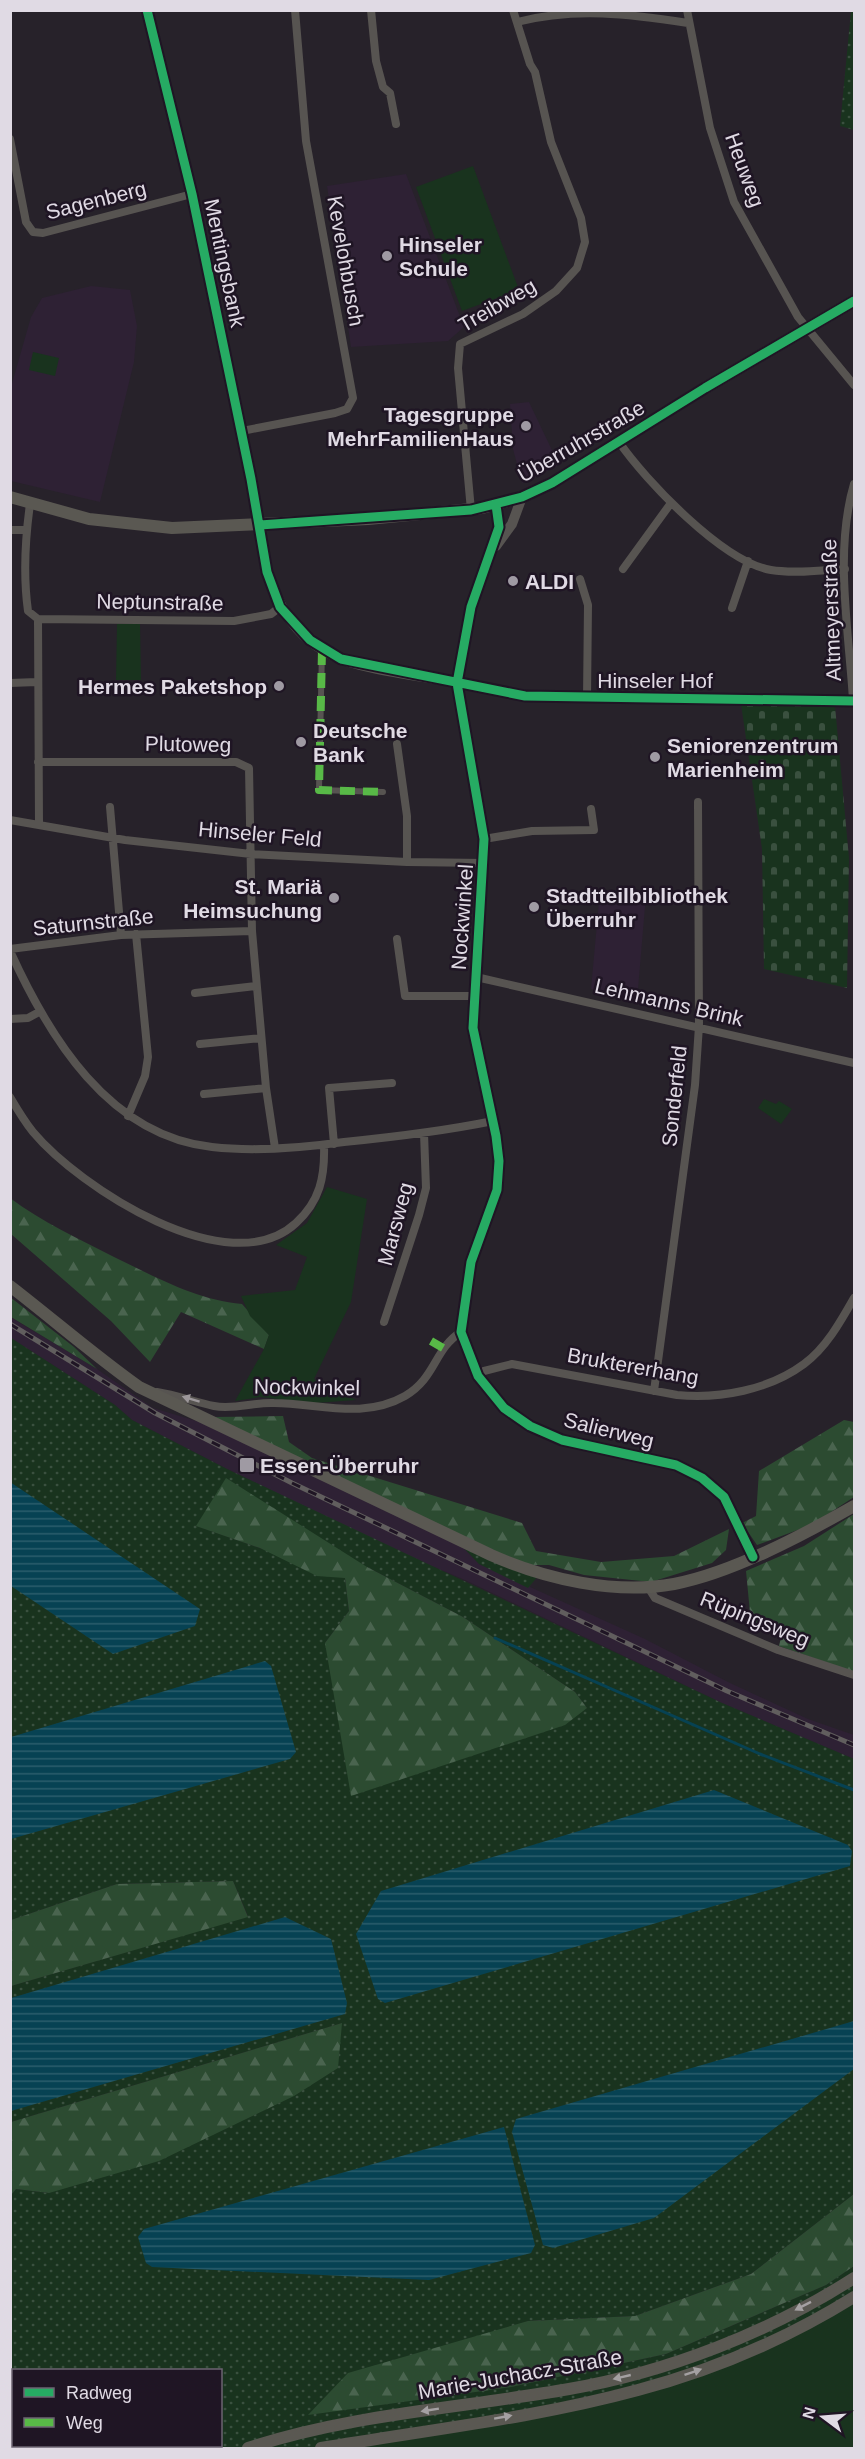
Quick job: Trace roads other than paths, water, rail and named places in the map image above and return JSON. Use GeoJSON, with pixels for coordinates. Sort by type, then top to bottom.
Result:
{"type":"FeatureCollection","features":[{"type":"Feature","properties":{"kind":"main road","name":"Überruhrstraße"},"geometry":{"type":"LineString","coordinates":[[10,497],[89,519],[172,528],[260,525],[471,510],[496,505],[522,497],[552,483],[855,300]]}},
{"type":"Feature","properties":{"kind":"main road"},"geometry":{"type":"LineString","coordinates":[[10,1286],[65,1328],[87,1350],[139,1387],[510,1564],[579,1581],[615,1587],[648,1587],[712,1574],[753,1557],[855,1506]]}},
{"type":"Feature","properties":{"kind":"main road","name":"Marie-Juchacz-Straße"},"geometry":{"type":"LineString","coordinates":[[248,2448],[364,2421],[571,2389],[635,2374],[733,2340],[807,2305],[855,2278]]}},
{"type":"Feature","properties":{"kind":"main road","name":"Marie-Juchacz-Straße"},"geometry":{"type":"LineString","coordinates":[[321,2448],[573,2405],[639,2390],[696,2371],[794,2331],[855,2297]]}},
{"type":"Feature","properties":{"kind":"street","name":"Mentingsbank"},"geometry":{"type":"LineString","coordinates":[[147,10],[192,194],[260,525]]}},
{"type":"Feature","properties":{"kind":"street","name":"Kevelohbusch"},"geometry":{"type":"LineString","coordinates":[[242,432],[335,413],[347,409],[353,398],[306,141],[296,10]]}},
{"type":"Feature","properties":{"kind":"street"},"geometry":{"type":"LineString","coordinates":[[371,10],[376,61],[383,87],[390,93],[396,124]]}},
{"type":"Feature","properties":{"kind":"street","name":"Treibweg"},"geometry":{"type":"LineString","coordinates":[[471,510],[458,368],[460,344],[523,314],[556,291],[578,268],[585,242],[581,218],[551,142],[535,72],[530,64],[513,10]]}},
{"type":"Feature","properties":{"kind":"street","name":"Heuweg"},"geometry":{"type":"LineString","coordinates":[[687,10],[710,128],[734,202],[798,317],[808,327]]}},
{"type":"Feature","properties":{"kind":"street"},"geometry":{"type":"LineString","coordinates":[[517,21],[569,13],[602,12],[688,23]]}},
{"type":"Feature","properties":{"kind":"street","name":"Sagenberg"},"geometry":{"type":"LineString","coordinates":[[10,139],[26,222],[33,231],[43,233],[192,194]]}},
{"type":"Feature","properties":{"kind":"street"},"geometry":{"type":"LineString","coordinates":[[808,327],[855,385]]}},
{"type":"Feature","properties":{"kind":"street"},"geometry":{"type":"LineString","coordinates":[[619,442],[671,503],[723,545],[748,561],[771,570],[845,569]]}},
{"type":"Feature","properties":{"kind":"street","name":"Altmeyerstraße"},"geometry":{"type":"LineString","coordinates":[[854,700],[845,569],[846,531],[855,484]]}},
{"type":"Feature","properties":{"kind":"street","name":"Nockwinkel"},"geometry":{"type":"LineString","coordinates":[[493,548],[504,539],[522,497]]}},
{"type":"Feature","properties":{"kind":"street"},"geometry":{"type":"LineString","coordinates":[[624,568],[671,503]]}},
{"type":"Feature","properties":{"kind":"street"},"geometry":{"type":"LineString","coordinates":[[30,504],[26,530],[25,588],[28,611],[38,619],[39,824]]}},
{"type":"Feature","properties":{"kind":"street","name":"Nockwinkel"},"geometry":{"type":"LineString","coordinates":[[139,1387],[183,1396],[215,1406],[288,1403],[354,1410],[391,1402],[411,1392],[425,1380],[450,1339],[461,1332],[471,1262],[497,1190],[499,1150],[473,1028],[484,839],[458,683],[471,607],[479,578],[500,527],[496,505]]}},
{"type":"Feature","properties":{"kind":"street"},"geometry":{"type":"LineString","coordinates":[[260,525],[267,572],[280,607],[322,650],[360,664],[458,683]]}},
{"type":"Feature","properties":{"kind":"street"},"geometry":{"type":"LineString","coordinates":[[10,530],[26,530]]}},
{"type":"Feature","properties":{"kind":"street"},"geometry":{"type":"LineString","coordinates":[[732,608],[748,561]]}},
{"type":"Feature","properties":{"kind":"street","name":"Hinseler Hof"},"geometry":{"type":"LineString","coordinates":[[580,579],[588,605],[587,698]]}},
{"type":"Feature","properties":{"kind":"street","name":"Neptunstraße"},"geometry":{"type":"LineString","coordinates":[[38,619],[234,621],[271,614],[280,607]]}},
{"type":"Feature","properties":{"kind":"street"},"geometry":{"type":"LineString","coordinates":[[322,650],[319,790],[382,792]]}},
{"type":"Feature","properties":{"kind":"street"},"geometry":{"type":"LineString","coordinates":[[10,683],[37,682]]}},
{"type":"Feature","properties":{"kind":"street","name":"Hinseler Hof"},"geometry":{"type":"LineString","coordinates":[[458,683],[525,696],[854,700]]}},
{"type":"Feature","properties":{"kind":"street"},"geometry":{"type":"LineString","coordinates":[[397,744],[407,816],[407,862]]}},
{"type":"Feature","properties":{"kind":"street","name":"Plutoweg"},"geometry":{"type":"LineString","coordinates":[[38,762],[236,762],[246,765],[250,778],[251,854]]}},
{"type":"Feature","properties":{"kind":"street","name":"Sonderfeld"},"geometry":{"type":"LineString","coordinates":[[654,1390],[695,1085],[699,1026],[698,802]]}},
{"type":"Feature","properties":{"kind":"street"},"geometry":{"type":"LineString","coordinates":[[110,807],[121,935]]}},
{"type":"Feature","properties":{"kind":"street","name":"Nockwinkel"},"geometry":{"type":"LineString","coordinates":[[484,839],[532,831],[594,830],[591,809]]}},
{"type":"Feature","properties":{"kind":"street","name":"Hinseler Feld"},"geometry":{"type":"LineString","coordinates":[[10,820],[126,840],[251,854],[407,862],[484,863]]}},
{"type":"Feature","properties":{"kind":"street"},"geometry":{"type":"LineString","coordinates":[[251,854],[252,930],[256,986],[266,1088],[275,1148]]}},
{"type":"Feature","properties":{"kind":"street","name":"Saturnstraße"},"geometry":{"type":"LineString","coordinates":[[10,950],[121,935],[252,930]]}},
{"type":"Feature","properties":{"kind":"street"},"geometry":{"type":"LineString","coordinates":[[128,1116],[145,1076],[148,1057],[136,934]]}},
{"type":"Feature","properties":{"kind":"street","name":"Nockwinkel"},"geometry":{"type":"LineString","coordinates":[[397,939],[405,996],[474,996]]}},
{"type":"Feature","properties":{"kind":"street"},"geometry":{"type":"LineString","coordinates":[[10,950],[39,1012],[68,1054],[128,1116],[165,1136],[212,1148],[275,1148],[334,1144],[424,1133],[493,1121]]}},
{"type":"Feature","properties":{"kind":"street","name":"Lehmanns Brink"},"geometry":{"type":"LineString","coordinates":[[476,977],[855,1063]]}},
{"type":"Feature","properties":{"kind":"street"},"geometry":{"type":"LineString","coordinates":[[195,993],[256,986]]}},
{"type":"Feature","properties":{"kind":"street"},"geometry":{"type":"LineString","coordinates":[[10,1019],[28,1018],[39,1012]]}},
{"type":"Feature","properties":{"kind":"street"},"geometry":{"type":"LineString","coordinates":[[200,1044],[261,1038]]}},
{"type":"Feature","properties":{"kind":"street"},"geometry":{"type":"LineString","coordinates":[[334,1144],[329,1088],[392,1083]]}},
{"type":"Feature","properties":{"kind":"street"},"geometry":{"type":"LineString","coordinates":[[204,1094],[266,1088]]}},
{"type":"Feature","properties":{"kind":"street"},"geometry":{"type":"LineString","coordinates":[[10,1097],[33,1131],[83,1177],[108,1195],[158,1221],[199,1237],[236,1243],[263,1241],[286,1232],[308,1213],[320,1193],[324,1168],[324,1145]]}},
{"type":"Feature","properties":{"kind":"street","name":"Marsweg"},"geometry":{"type":"LineString","coordinates":[[384,1322],[426,1188],[424,1133]]}},
{"type":"Feature","properties":{"kind":"street","name":"Bruktererhang"},"geometry":{"type":"LineString","coordinates":[[478,1376],[484,1371],[512,1364],[696,1397],[728,1395],[766,1384],[806,1364],[836,1329],[855,1298]]}},
{"type":"Feature","properties":{"kind":"street","name":"Salierweg"},"geometry":{"type":"LineString","coordinates":[[461,1332],[478,1376],[504,1407],[530,1426],[573,1443],[676,1466],[702,1478],[724,1497],[753,1557]]}},
{"type":"Feature","properties":{"kind":"street","name":"Rüpingsweg"},"geometry":{"type":"LineString","coordinates":[[648,1587],[655,1598],[778,1650],[855,1675]]}},
{"type":"Feature","properties":{"kind":"water"},"geometry":{"type":"Polygon","coordinates":[[[10,1482],[200,1609],[195,1626],[113,1654],[11,1586],[10,1482]]]}},
{"type":"Feature","properties":{"kind":"water"},"geometry":{"type":"Polygon","coordinates":[[[265,1661],[271,1666],[296,1752],[290,1759],[11,1839],[11,1737],[265,1661]]]}},
{"type":"Feature","properties":{"kind":"water"},"geometry":{"type":"Polygon","coordinates":[[[714,1790],[848,1845],[852,1851],[850,1866],[385,2003],[378,1999],[356,1934],[381,1891],[714,1790]]]}},
{"type":"Feature","properties":{"kind":"water"},"geometry":{"type":"Polygon","coordinates":[[[285,1917],[331,1939],[347,2003],[345,2014],[11,2111],[11,1998],[285,1917]]]}},
{"type":"Feature","properties":{"kind":"water"},"geometry":{"type":"Polygon","coordinates":[[[854,2021],[854,2069],[654,2218],[553,2248],[543,2245],[512,2132],[516,2119],[854,2021]]]}},
{"type":"Feature","properties":{"kind":"water"},"geometry":{"type":"Polygon","coordinates":[[[504,2127],[535,2245],[531,2253],[429,2280],[152,2267],[146,2263],[138,2237],[144,2229],[504,2127]]]}},
{"type":"Feature","properties":{"kind":"waterway"},"geometry":{"type":"LineString","coordinates":[[495,1638],[760,1754],[854,1790]]}},
{"type":"Feature","properties":{"kind":"railway"},"geometry":{"type":"LineString","coordinates":[[10,1324],[155,1413],[292,1483],[727,1691],[854,1745]]}},
{"type":"Feature","properties":{"kind":"place","name":"Hinseler Schule"},"geometry":{"type":"Point","coordinates":[387,256]}},
{"type":"Feature","properties":{"kind":"place","name":"Tagesgruppe MehrFamilienHaus"},"geometry":{"type":"Point","coordinates":[526,426]}},
{"type":"Feature","properties":{"kind":"place","name":"ALDI"},"geometry":{"type":"Point","coordinates":[513,581]}},
{"type":"Feature","properties":{"kind":"place","name":"Hermes Paketshop"},"geometry":{"type":"Point","coordinates":[279,686]}},
{"type":"Feature","properties":{"kind":"place","name":"Deutsche Bank"},"geometry":{"type":"Point","coordinates":[301,742]}},
{"type":"Feature","properties":{"kind":"place","name":"Seniorenzentrum Marienheim"},"geometry":{"type":"Point","coordinates":[655,757]}},
{"type":"Feature","properties":{"kind":"place","name":"St. Mariä Heimsuchung"},"geometry":{"type":"Point","coordinates":[334,898]}},
{"type":"Feature","properties":{"kind":"place","name":"Stadtteilbibliothek Überruhr"},"geometry":{"type":"Point","coordinates":[534,907]}},
{"type":"Feature","properties":{"kind":"place","name":"Essen-Überruhr"},"geometry":{"type":"Point","coordinates":[247,1465]}}]}
